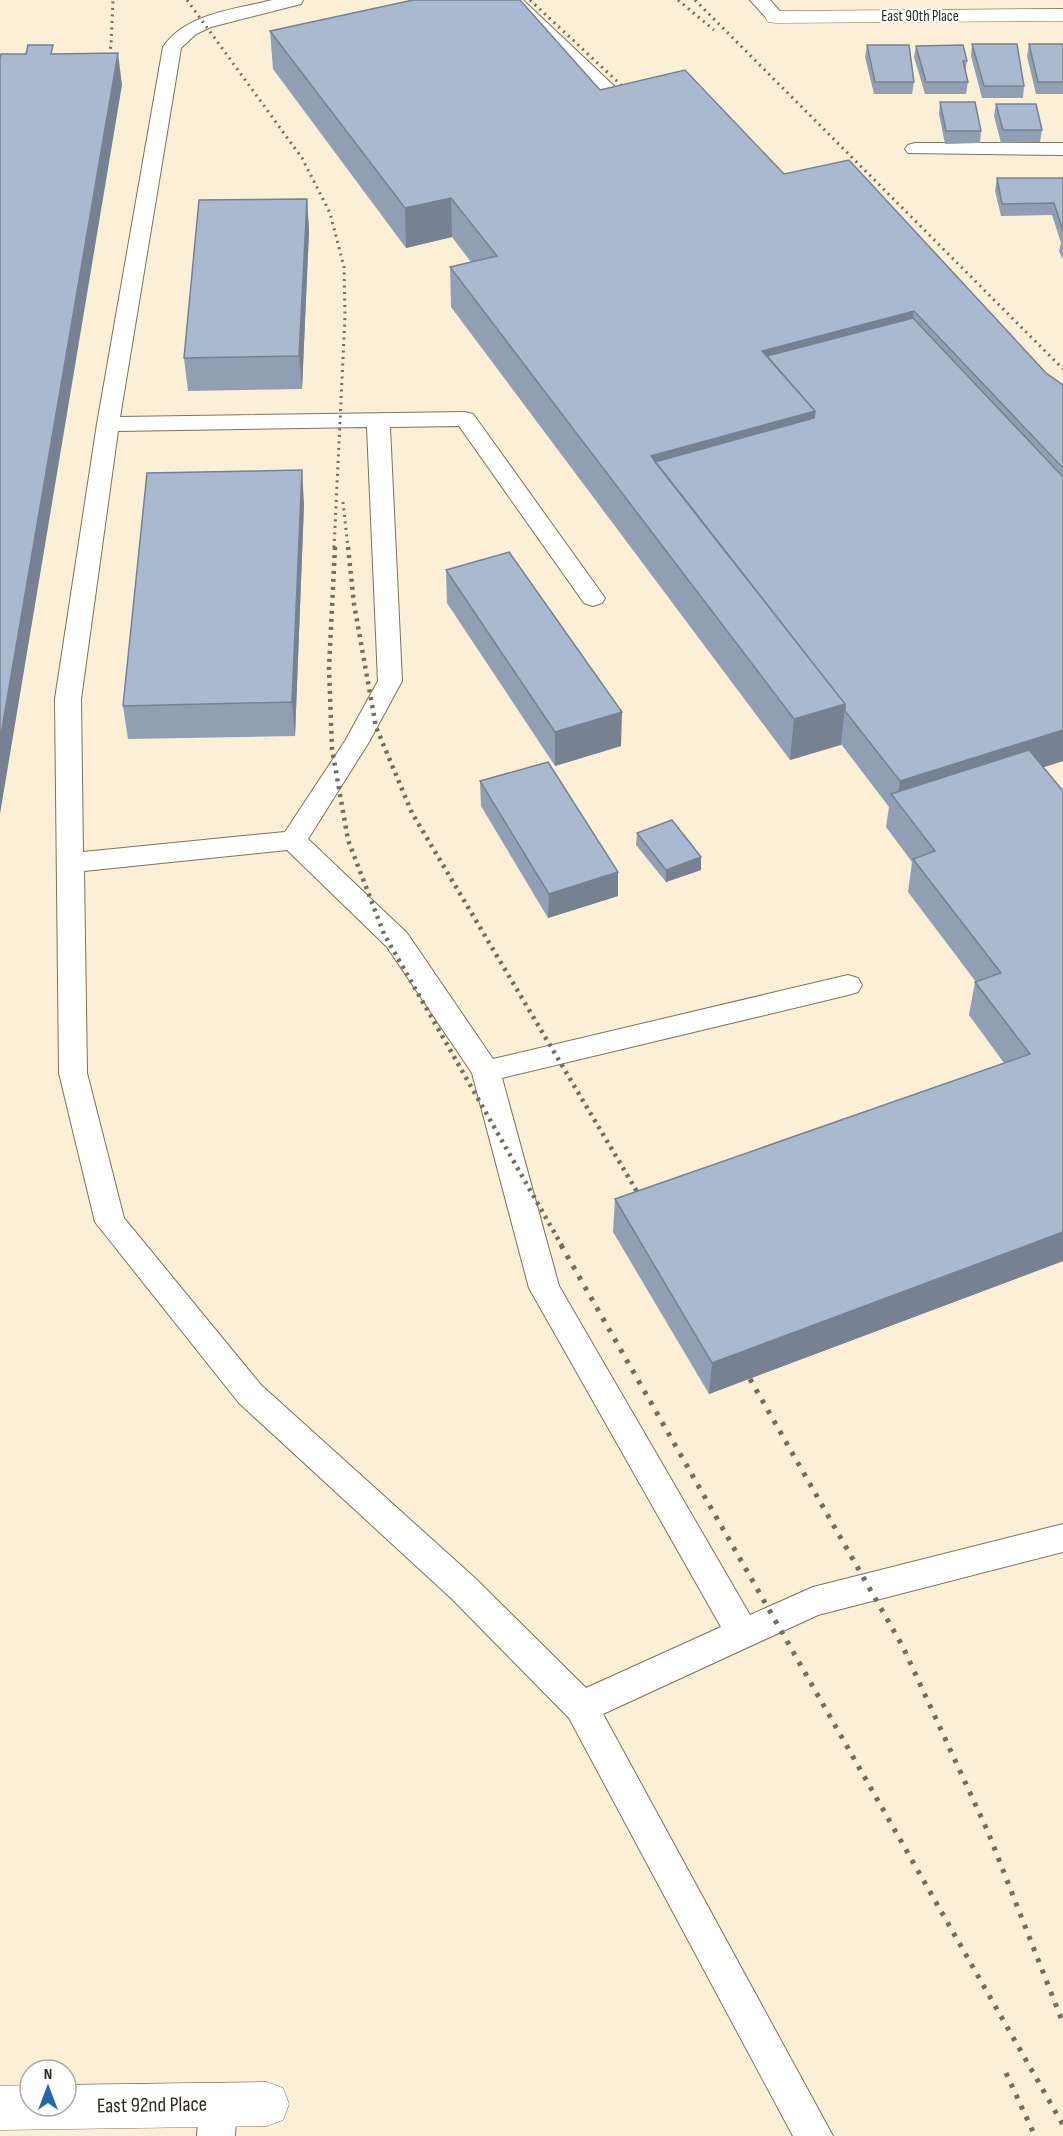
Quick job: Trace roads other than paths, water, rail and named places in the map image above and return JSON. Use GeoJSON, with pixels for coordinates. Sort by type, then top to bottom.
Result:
{"type":"FeatureCollection","features":[{"type":"Feature","properties":{"kind":"street","name":"East 90th Place"},"geometry":{"type":"LineString","coordinates":[[776,17],[1063,15]]}},
{"type":"Feature","properties":{"kind":"street","name":"East 92nd Place"},"geometry":{"type":"LineString","coordinates":[[0,2108],[217,2120],[267,2104]]}},
{"type":"Feature","properties":{"kind":"lane"},"geometry":{"type":"LineString","coordinates":[[294,0],[204,23],[189,30],[172,46],[108,424],[68,699],[73,1073],[110,1222],[250,1394],[464,1590],[581,1707],[814,2136]]}},
{"type":"Feature","properties":{"kind":"lane"},"geometry":{"type":"LineString","coordinates":[[512,0],[624,106]]}},
{"type":"Feature","properties":{"kind":"lane"},"geometry":{"type":"LineString","coordinates":[[759,0],[776,17]]}},
{"type":"Feature","properties":{"kind":"lane"},"geometry":{"type":"LineString","coordinates":[[915,149],[1063,149]]}},
{"type":"Feature","properties":{"kind":"lane"},"geometry":{"type":"LineString","coordinates":[[108,424],[465,419],[594,598]]}},
{"type":"Feature","properties":{"kind":"lane"},"geometry":{"type":"LineString","coordinates":[[293,840],[337,776],[374,715],[390,681],[378,420]]}},
{"type":"Feature","properties":{"kind":"lane"},"geometry":{"type":"LineString","coordinates":[[70,863],[293,840],[398,940],[486,1071],[544,1288],[743,1634]]}},
{"type":"Feature","properties":{"kind":"lane"},"geometry":{"type":"LineString","coordinates":[[486,1071],[848,985]]}},
{"type":"Feature","properties":{"kind":"lane"},"geometry":{"type":"LineString","coordinates":[[581,1707],[813,1602],[1063,1538]]}},
{"type":"Feature","properties":{"kind":"railway"},"geometry":{"type":"LineString","coordinates":[[107,68],[111,45],[113,0]]}},
{"type":"Feature","properties":{"kind":"railway"},"geometry":{"type":"LineString","coordinates":[[187,0],[302,158],[330,213],[344,267],[345,316],[334,548]]}},
{"type":"Feature","properties":{"kind":"railway"},"geometry":{"type":"LineString","coordinates":[[530,0],[634,97]]}},
{"type":"Feature","properties":{"kind":"railway"},"geometry":{"type":"LineString","coordinates":[[678,0],[714,30]]}},
{"type":"Feature","properties":{"kind":"railway"},"geometry":{"type":"LineString","coordinates":[[695,0],[1063,369]]}},
{"type":"Feature","properties":{"kind":"railway"},"geometry":{"type":"LineString","coordinates":[[343,502],[348,548]]}},
{"type":"Feature","properties":{"kind":"railway"},"geometry":{"type":"LineString","coordinates":[[335,547],[329,668],[332,749],[348,840],[384,934],[562,1246]]}},
{"type":"Feature","properties":{"kind":"railway"},"geometry":{"type":"LineString","coordinates":[[348,547],[354,604],[376,727],[412,813],[645,1205]]}},
{"type":"Feature","properties":{"kind":"railway"},"geometry":{"type":"LineString","coordinates":[[561,1245],[1063,2125]]}},
{"type":"Feature","properties":{"kind":"railway"},"geometry":{"type":"LineString","coordinates":[[750,1379],[903,1647],[988,1832],[1063,2023]]}},
{"type":"Feature","properties":{"kind":"railway"},"geometry":{"type":"LineString","coordinates":[[1006,2073],[1035,2136]]}}]}
